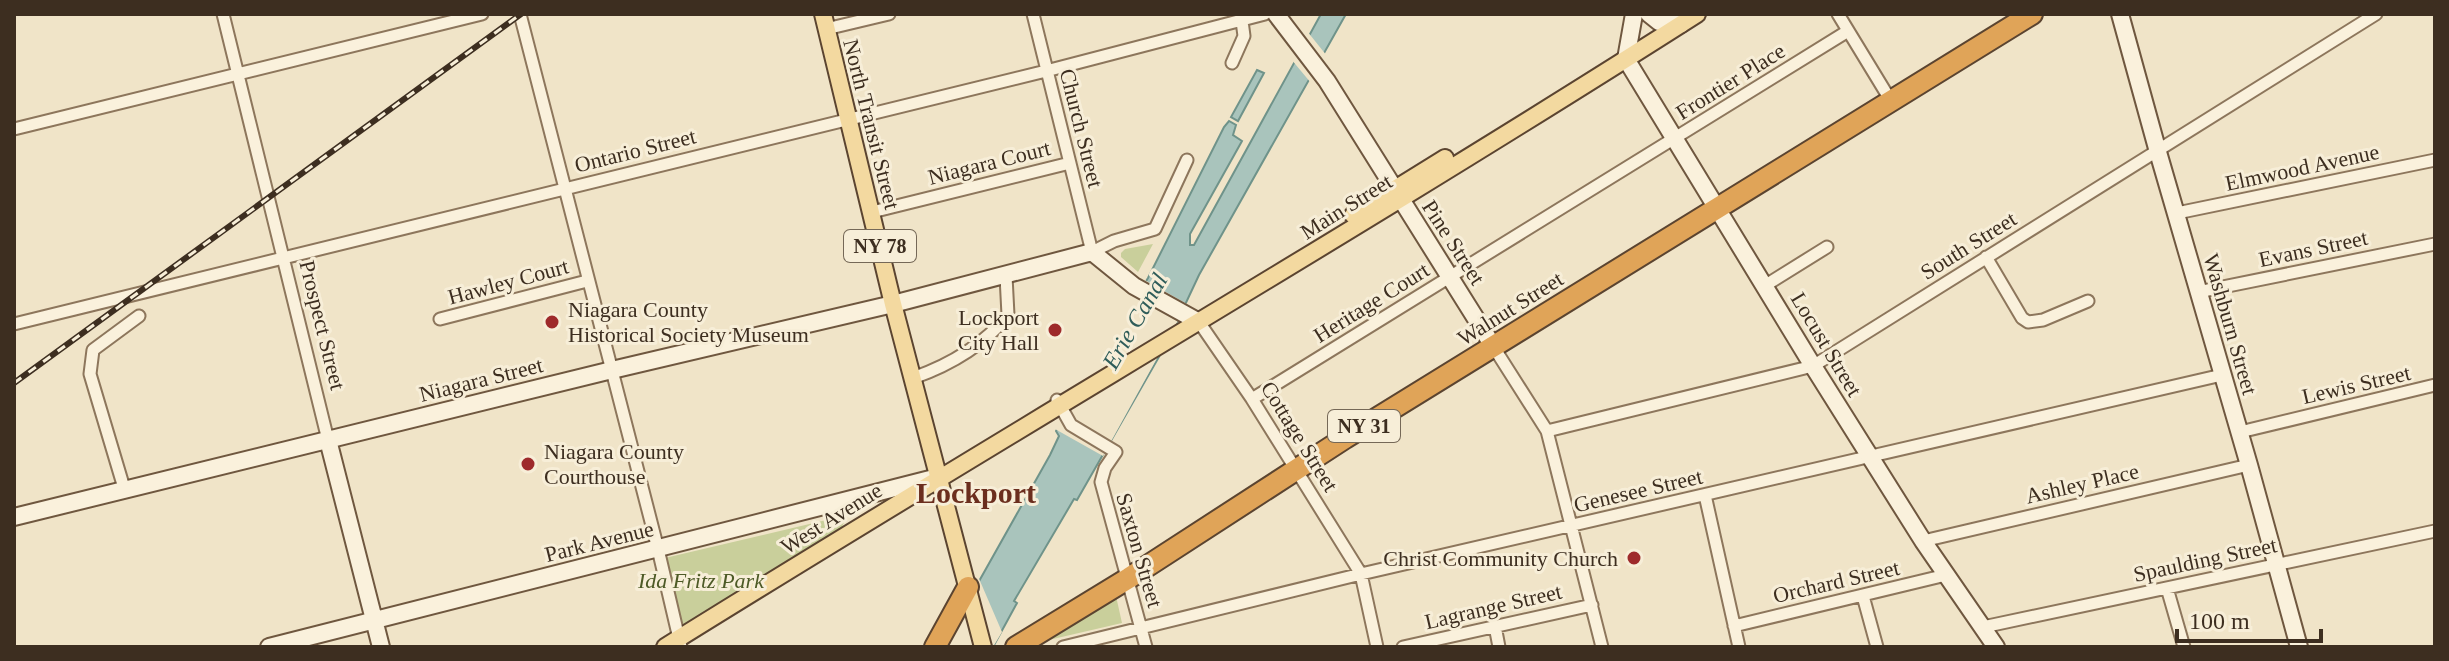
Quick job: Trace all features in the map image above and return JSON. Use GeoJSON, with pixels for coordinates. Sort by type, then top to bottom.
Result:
{"type":"FeatureCollection","features":[{"type":"Feature","properties":{"kind":"highway","name":"Walnut Street"},"geometry":{"type":"LineString","coordinates":[[1016,647],[1129,578],[1295,469],[2032,14]]}},
{"type":"Feature","properties":{"kind":"highway"},"geometry":{"type":"LineString","coordinates":[[935,647],[966,581]]}},
{"type":"Feature","properties":{"kind":"main road","name":"Main Street"},"geometry":{"type":"LineString","coordinates":[[939,477],[1066,402],[1183,324],[1627,54],[1677,20],[1697,14]]}},
{"type":"Feature","properties":{"kind":"main road","name":"North Transit Street"},"geometry":{"type":"LineString","coordinates":[[824,22],[939,477]]}},
{"type":"Feature","properties":{"kind":"main road","name":"NY 78"},"geometry":{"type":"LineString","coordinates":[[939,477],[983,647]]}},
{"type":"Feature","properties":{"kind":"main road","name":"West Avenue"},"geometry":{"type":"LineString","coordinates":[[675,644],[939,477]]}},
{"type":"Feature","properties":{"kind":"street","name":"Prospect Street"},"geometry":{"type":"LineString","coordinates":[[223,14],[381,647]]}},
{"type":"Feature","properties":{"kind":"street"},"geometry":{"type":"LineString","coordinates":[[14,129],[482,14]]}},
{"type":"Feature","properties":{"kind":"street"},"geometry":{"type":"LineString","coordinates":[[520,14],[658,549],[675,644]]}},
{"type":"Feature","properties":{"kind":"street"},"geometry":{"type":"LineString","coordinates":[[824,22],[889,14]]}},
{"type":"Feature","properties":{"kind":"street","name":"Church Street"},"geometry":{"type":"LineString","coordinates":[[1033,14],[1092,252]]}},
{"type":"Feature","properties":{"kind":"street","name":"Ontario Street"},"geometry":{"type":"LineString","coordinates":[[14,324],[1046,71],[1265,14]]}},
{"type":"Feature","properties":{"kind":"street","name":"Pine Street"},"geometry":{"type":"LineString","coordinates":[[1276,14],[1327,81],[1547,431],[1602,647]]}},
{"type":"Feature","properties":{"kind":"street"},"geometry":{"type":"LineString","coordinates":[[1627,54],[1634,14]]}},
{"type":"Feature","properties":{"kind":"street"},"geometry":{"type":"LineString","coordinates":[[1649,14],[1659,22],[1677,20]]}},
{"type":"Feature","properties":{"kind":"street"},"geometry":{"type":"LineString","coordinates":[[1838,14],[1891,101]]}},
{"type":"Feature","properties":{"kind":"street","name":"Washburn Street"},"geometry":{"type":"LineString","coordinates":[[2120,14],[2299,647]]}},
{"type":"Feature","properties":{"kind":"street","name":"South Street"},"geometry":{"type":"LineString","coordinates":[[1547,431],[1813,366],[2376,14]]}},
{"type":"Feature","properties":{"kind":"street"},"geometry":{"type":"LineString","coordinates":[[1232,63],[1244,36],[1242,21]]}},
{"type":"Feature","properties":{"kind":"street","name":"Frontier Place"},"geometry":{"type":"LineString","coordinates":[[1673,139],[1848,31]]}},
{"type":"Feature","properties":{"kind":"street","name":"Locust Street"},"geometry":{"type":"LineString","coordinates":[[1627,54],[1673,139],[1766,285],[1813,366],[1923,541],[1996,647]]}},
{"type":"Feature","properties":{"kind":"street","name":"Heritage Court"},"geometry":{"type":"LineString","coordinates":[[1252,399],[1673,139]]}},
{"type":"Feature","properties":{"kind":"street"},"geometry":{"type":"LineString","coordinates":[[1092,252],[1114,241],[1155,229],[1187,160]]}},
{"type":"Feature","properties":{"kind":"street","name":"Elmwood Avenue"},"geometry":{"type":"LineString","coordinates":[[2177,213],[2435,160]]}},
{"type":"Feature","properties":{"kind":"street","name":"Niagara Court"},"geometry":{"type":"LineString","coordinates":[[872,212],[1070,163]]}},
{"type":"Feature","properties":{"kind":"street","name":"Evans Street"},"geometry":{"type":"LineString","coordinates":[[2198,292],[2435,244]]}},
{"type":"Feature","properties":{"kind":"street"},"geometry":{"type":"LineString","coordinates":[[1766,285],[1827,247]]}},
{"type":"Feature","properties":{"kind":"street","name":"Niagara Street"},"geometry":{"type":"LineString","coordinates":[[14,517],[893,304],[1092,252]]}},
{"type":"Feature","properties":{"kind":"street","name":"Cottage Street"},"geometry":{"type":"LineString","coordinates":[[1092,252],[1183,324],[1252,399],[1361,574],[1377,647]]}},
{"type":"Feature","properties":{"kind":"street"},"geometry":{"type":"LineString","coordinates":[[1986,257],[2022,318],[2028,322],[2043,320],[2088,301]]}},
{"type":"Feature","properties":{"kind":"street"},"geometry":{"type":"LineString","coordinates":[[913,378],[937,370],[990,338],[1008,315],[1006,276]]}},
{"type":"Feature","properties":{"kind":"street","name":"Hawley Court"},"geometry":{"type":"LineString","coordinates":[[440,319],[587,281]]}},
{"type":"Feature","properties":{"kind":"street"},"geometry":{"type":"LineString","coordinates":[[124,488],[90,374],[93,350],[139,316]]}},
{"type":"Feature","properties":{"kind":"street","name":"Genesee Street"},"geometry":{"type":"LineString","coordinates":[[1063,647],[1361,574],[2222,375]]}},
{"type":"Feature","properties":{"kind":"street","name":"Lewis Street"},"geometry":{"type":"LineString","coordinates":[[2240,432],[2435,385]]}},
{"type":"Feature","properties":{"kind":"street","name":"Saxton Street"},"geometry":{"type":"LineString","coordinates":[[1066,402],[1071,425],[1116,452],[1105,468],[1101,482],[1146,647]]}},
{"type":"Feature","properties":{"kind":"street","name":"Ashley Place"},"geometry":{"type":"LineString","coordinates":[[1923,541],[2249,465]]}},
{"type":"Feature","properties":{"kind":"street","name":"Park Avenue"},"geometry":{"type":"LineString","coordinates":[[269,647],[939,477]]}},
{"type":"Feature","properties":{"kind":"street"},"geometry":{"type":"LineString","coordinates":[[1705,495],[1739,647]]}},
{"type":"Feature","properties":{"kind":"street","name":"Spaulding Street"},"geometry":{"type":"LineString","coordinates":[[1983,627],[2435,531]]}},
{"type":"Feature","properties":{"kind":"street","name":"Orchard Street"},"geometry":{"type":"LineString","coordinates":[[1734,626],[1946,575]]}},
{"type":"Feature","properties":{"kind":"street"},"geometry":{"type":"LineString","coordinates":[[2167,588],[2184,647]]}},
{"type":"Feature","properties":{"kind":"street"},"geometry":{"type":"LineString","coordinates":[[1863,596],[1877,647]]}},
{"type":"Feature","properties":{"kind":"street","name":"Lagrange Street"},"geometry":{"type":"LineString","coordinates":[[1403,647],[1592,605]]}},
{"type":"Feature","properties":{"kind":"street"},"geometry":{"type":"LineString","coordinates":[[1495,626],[1499,647]]}},
{"type":"Feature","properties":{"kind":"green space"},"geometry":{"type":"Polygon","coordinates":[[[1153,244],[1138,272],[1121,257],[1125,249],[1153,244]]]}},
{"type":"Feature","properties":{"kind":"green space","name":"Ida Fritz Park"},"geometry":{"type":"Polygon","coordinates":[[[839,517],[844,522],[841,529],[682,626],[665,558],[839,517]]]}},
{"type":"Feature","properties":{"kind":"green space"},"geometry":{"type":"Polygon","coordinates":[[[1116,596],[1122,623],[1040,642],[1116,596]]]}},
{"type":"Feature","properties":{"kind":"water","name":"Erie Canal"},"geometry":{"type":"Polygon","coordinates":[[[1321,14],[1346,14],[1199,275],[1168,341],[1077,500],[1074,499],[1014,601],[1017,603],[993,647],[942,647],[1050,455],[1059,436],[1056,431],[1148,278],[1224,127],[1229,121],[1236,125],[1233,135],[1242,141],[1190,234],[1190,245],[1194,245],[1321,14]]]}},
{"type":"Feature","properties":{"kind":"water"},"geometry":{"type":"Polygon","coordinates":[[[1257,70],[1264,73],[1238,121],[1231,117],[1257,70]]]}},
{"type":"Feature","properties":{"kind":"pier"},"geometry":{"type":"Polygon","coordinates":[[[1307,31],[1327,56],[1311,83],[1291,59],[1307,31]]]}},
{"type":"Feature","properties":{"kind":"pier"},"geometry":{"type":"Polygon","coordinates":[[[1143,279],[1187,304],[1103,456],[1055,429],[1143,279]]]}},
{"type":"Feature","properties":{"kind":"pier"},"geometry":{"type":"Polygon","coordinates":[[[977,574],[1002,632],[993,647],[938,647],[977,574]]]}},
{"type":"Feature","properties":{"kind":"railway"},"geometry":{"type":"LineString","coordinates":[[14,383],[521,14]]}},
{"type":"Feature","properties":{"kind":"place","name":"Niagara County Historical Society Museum"},"geometry":{"type":"Point","coordinates":[552,322]}},
{"type":"Feature","properties":{"kind":"place","name":"Lockport City Hall"},"geometry":{"type":"Point","coordinates":[1055,330]}},
{"type":"Feature","properties":{"kind":"place","name":"Niagara County Courthouse"},"geometry":{"type":"Point","coordinates":[528,464]}},
{"type":"Feature","properties":{"kind":"place","name":"Christ Community Church"},"geometry":{"type":"Point","coordinates":[1634,558]}},
{"type":"Feature","properties":{"kind":"district","name":"Lockport"},"geometry":{"type":"Point","coordinates":[976,493]}}]}
